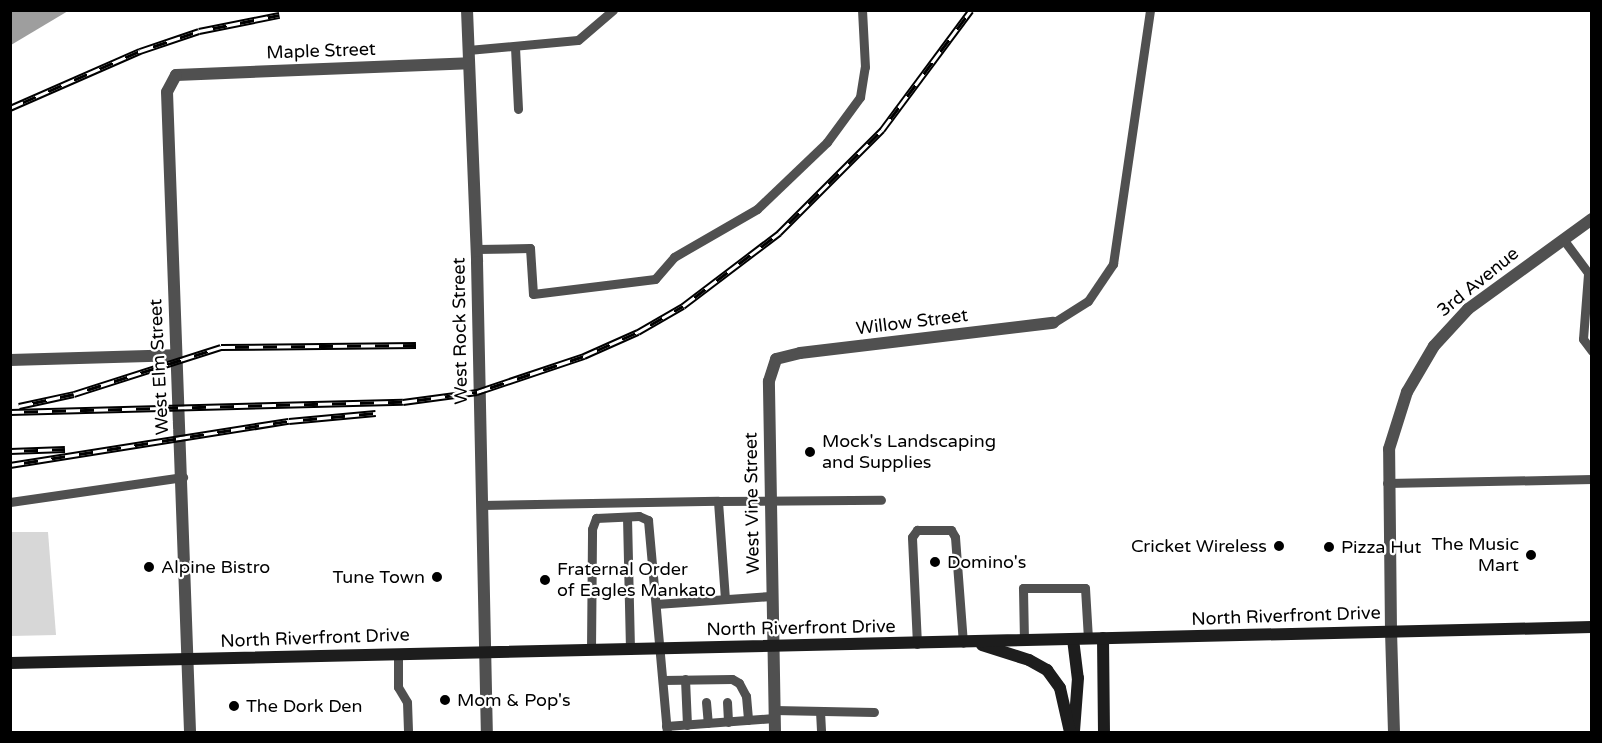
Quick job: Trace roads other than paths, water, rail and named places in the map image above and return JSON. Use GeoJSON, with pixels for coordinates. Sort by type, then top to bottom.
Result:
{"type":"FeatureCollection","features":[{"type":"Feature","properties":{"kind":"main road","name":"North Riverfront Drive"},"geometry":{"type":"LineString","coordinates":[[10,663],[773,648],[1592,627]]}},
{"type":"Feature","properties":{"kind":"main road"},"geometry":{"type":"LineString","coordinates":[[1103,638],[1104,732]]}},
{"type":"Feature","properties":{"kind":"main road"},"geometry":{"type":"LineString","coordinates":[[1072,732],[1078,678],[1073,639]]}},
{"type":"Feature","properties":{"kind":"main road"},"geometry":{"type":"LineString","coordinates":[[968,643],[1044,667],[1060,688],[1072,732]]}},
{"type":"Feature","properties":{"kind":"street","name":"West Rock Street"},"geometry":{"type":"LineString","coordinates":[[467,10],[477,249],[486,732]]}},
{"type":"Feature","properties":{"kind":"street","name":"Maple Street"},"geometry":{"type":"LineString","coordinates":[[176,75],[468,56]]}},
{"type":"Feature","properties":{"kind":"street","name":"West Elm Street"},"geometry":{"type":"LineString","coordinates":[[176,75],[167,92],[174,355],[183,477],[190,732]]}},
{"type":"Feature","properties":{"kind":"street","name":"3rd Avenue"},"geometry":{"type":"LineString","coordinates":[[1394,732],[1387,483],[1389,449],[1407,392],[1434,346],[1468,309],[1592,219]]}},
{"type":"Feature","properties":{"kind":"street","name":"Willow Street"},"geometry":{"type":"LineString","coordinates":[[776,359],[800,353],[1053,323]]}},
{"type":"Feature","properties":{"kind":"street"},"geometry":{"type":"LineString","coordinates":[[10,360],[174,355]]}},
{"type":"Feature","properties":{"kind":"street","name":"West Vine Street"},"geometry":{"type":"LineString","coordinates":[[775,732],[769,381],[776,359]]}},
{"type":"Feature","properties":{"kind":"lane"},"geometry":{"type":"LineString","coordinates":[[468,56],[515,47],[578,40],[613,10]]}},
{"type":"Feature","properties":{"kind":"lane"},"geometry":{"type":"LineString","coordinates":[[477,249],[530,248],[533,294],[655,279],[674,257],[758,209],[827,142],[860,97],[865,67],[862,10]]}},
{"type":"Feature","properties":{"kind":"lane"},"geometry":{"type":"LineString","coordinates":[[1053,323],[1088,301],[1113,264],[1150,10]]}},
{"type":"Feature","properties":{"kind":"lane"},"geometry":{"type":"LineString","coordinates":[[515,47],[518,109]]}},
{"type":"Feature","properties":{"kind":"lane"},"geometry":{"type":"LineString","coordinates":[[1563,239],[1590,276],[1583,339],[1592,351]]}},
{"type":"Feature","properties":{"kind":"lane"},"geometry":{"type":"LineString","coordinates":[[10,502],[183,477]]}},
{"type":"Feature","properties":{"kind":"lane"},"geometry":{"type":"LineString","coordinates":[[1387,483],[1592,479]]}},
{"type":"Feature","properties":{"kind":"lane"},"geometry":{"type":"LineString","coordinates":[[481,505],[881,500]]}},
{"type":"Feature","properties":{"kind":"lane"},"geometry":{"type":"LineString","coordinates":[[718,501],[725,599]]}},
{"type":"Feature","properties":{"kind":"lane"},"geometry":{"type":"LineString","coordinates":[[627,517],[630,650]]}},
{"type":"Feature","properties":{"kind":"lane"},"geometry":{"type":"LineString","coordinates":[[591,650],[592,529],[596,518],[627,517],[648,520],[651,528],[658,649],[667,729],[748,720],[774,714],[820,711],[874,712]]}},
{"type":"Feature","properties":{"kind":"lane"},"geometry":{"type":"LineString","coordinates":[[917,644],[912,537],[917,530],[951,530],[955,537],[968,643]]}},
{"type":"Feature","properties":{"kind":"lane"},"geometry":{"type":"LineString","coordinates":[[1024,641],[1023,588],[1085,588],[1088,639]]}},
{"type":"Feature","properties":{"kind":"lane"},"geometry":{"type":"LineString","coordinates":[[656,604],[771,596]]}},
{"type":"Feature","properties":{"kind":"lane"},"geometry":{"type":"LineString","coordinates":[[398,654],[398,687],[407,702],[408,732]]}},
{"type":"Feature","properties":{"kind":"lane"},"geometry":{"type":"LineString","coordinates":[[663,680],[685,679],[739,683],[746,696],[748,720]]}},
{"type":"Feature","properties":{"kind":"lane"},"geometry":{"type":"LineString","coordinates":[[685,679],[687,725]]}},
{"type":"Feature","properties":{"kind":"lane"},"geometry":{"type":"LineString","coordinates":[[706,702],[708,723]]}},
{"type":"Feature","properties":{"kind":"lane"},"geometry":{"type":"LineString","coordinates":[[727,702],[728,722]]}},
{"type":"Feature","properties":{"kind":"lane"},"geometry":{"type":"LineString","coordinates":[[820,711],[821,732]]}},
{"type":"Feature","properties":{"kind":"railway"},"geometry":{"type":"LineString","coordinates":[[10,412],[403,402],[477,392],[584,356],[638,332],[683,306],[779,233],[882,130],[971,10]]}},
{"type":"Feature","properties":{"kind":"railway"},"geometry":{"type":"LineString","coordinates":[[10,108],[140,51],[199,31],[279,15]]}},
{"type":"Feature","properties":{"kind":"railway"},"geometry":{"type":"LineString","coordinates":[[19,406],[74,394],[221,347],[416,345]]}},
{"type":"Feature","properties":{"kind":"railway"},"geometry":{"type":"LineString","coordinates":[[10,465],[289,421],[376,413]]}},
{"type":"Feature","properties":{"kind":"railway"},"geometry":{"type":"LineString","coordinates":[[10,451],[65,449]]}},
{"type":"Feature","properties":{"kind":"place","name":"Mock's Landscaping and Supplies"},"geometry":{"type":"Point","coordinates":[810,452]}},
{"type":"Feature","properties":{"kind":"place","name":"Cricket Wireless"},"geometry":{"type":"Point","coordinates":[1279,546]}},
{"type":"Feature","properties":{"kind":"place","name":"Pizza Hut"},"geometry":{"type":"Point","coordinates":[1329,547]}},
{"type":"Feature","properties":{"kind":"place","name":"The Music Mart"},"geometry":{"type":"Point","coordinates":[1531,555]}},
{"type":"Feature","properties":{"kind":"place","name":"Domino's"},"geometry":{"type":"Point","coordinates":[935,562]}},
{"type":"Feature","properties":{"kind":"place","name":"Alpine Bistro"},"geometry":{"type":"Point","coordinates":[149,567]}},
{"type":"Feature","properties":{"kind":"place","name":"Tune Town"},"geometry":{"type":"Point","coordinates":[437,577]}},
{"type":"Feature","properties":{"kind":"place","name":"Fraternal Order of Eagles Mankato"},"geometry":{"type":"Point","coordinates":[545,580]}},
{"type":"Feature","properties":{"kind":"place","name":"Mom & Pop's"},"geometry":{"type":"Point","coordinates":[445,700]}},
{"type":"Feature","properties":{"kind":"place","name":"The Dork Den"},"geometry":{"type":"Point","coordinates":[234,706]}}]}
